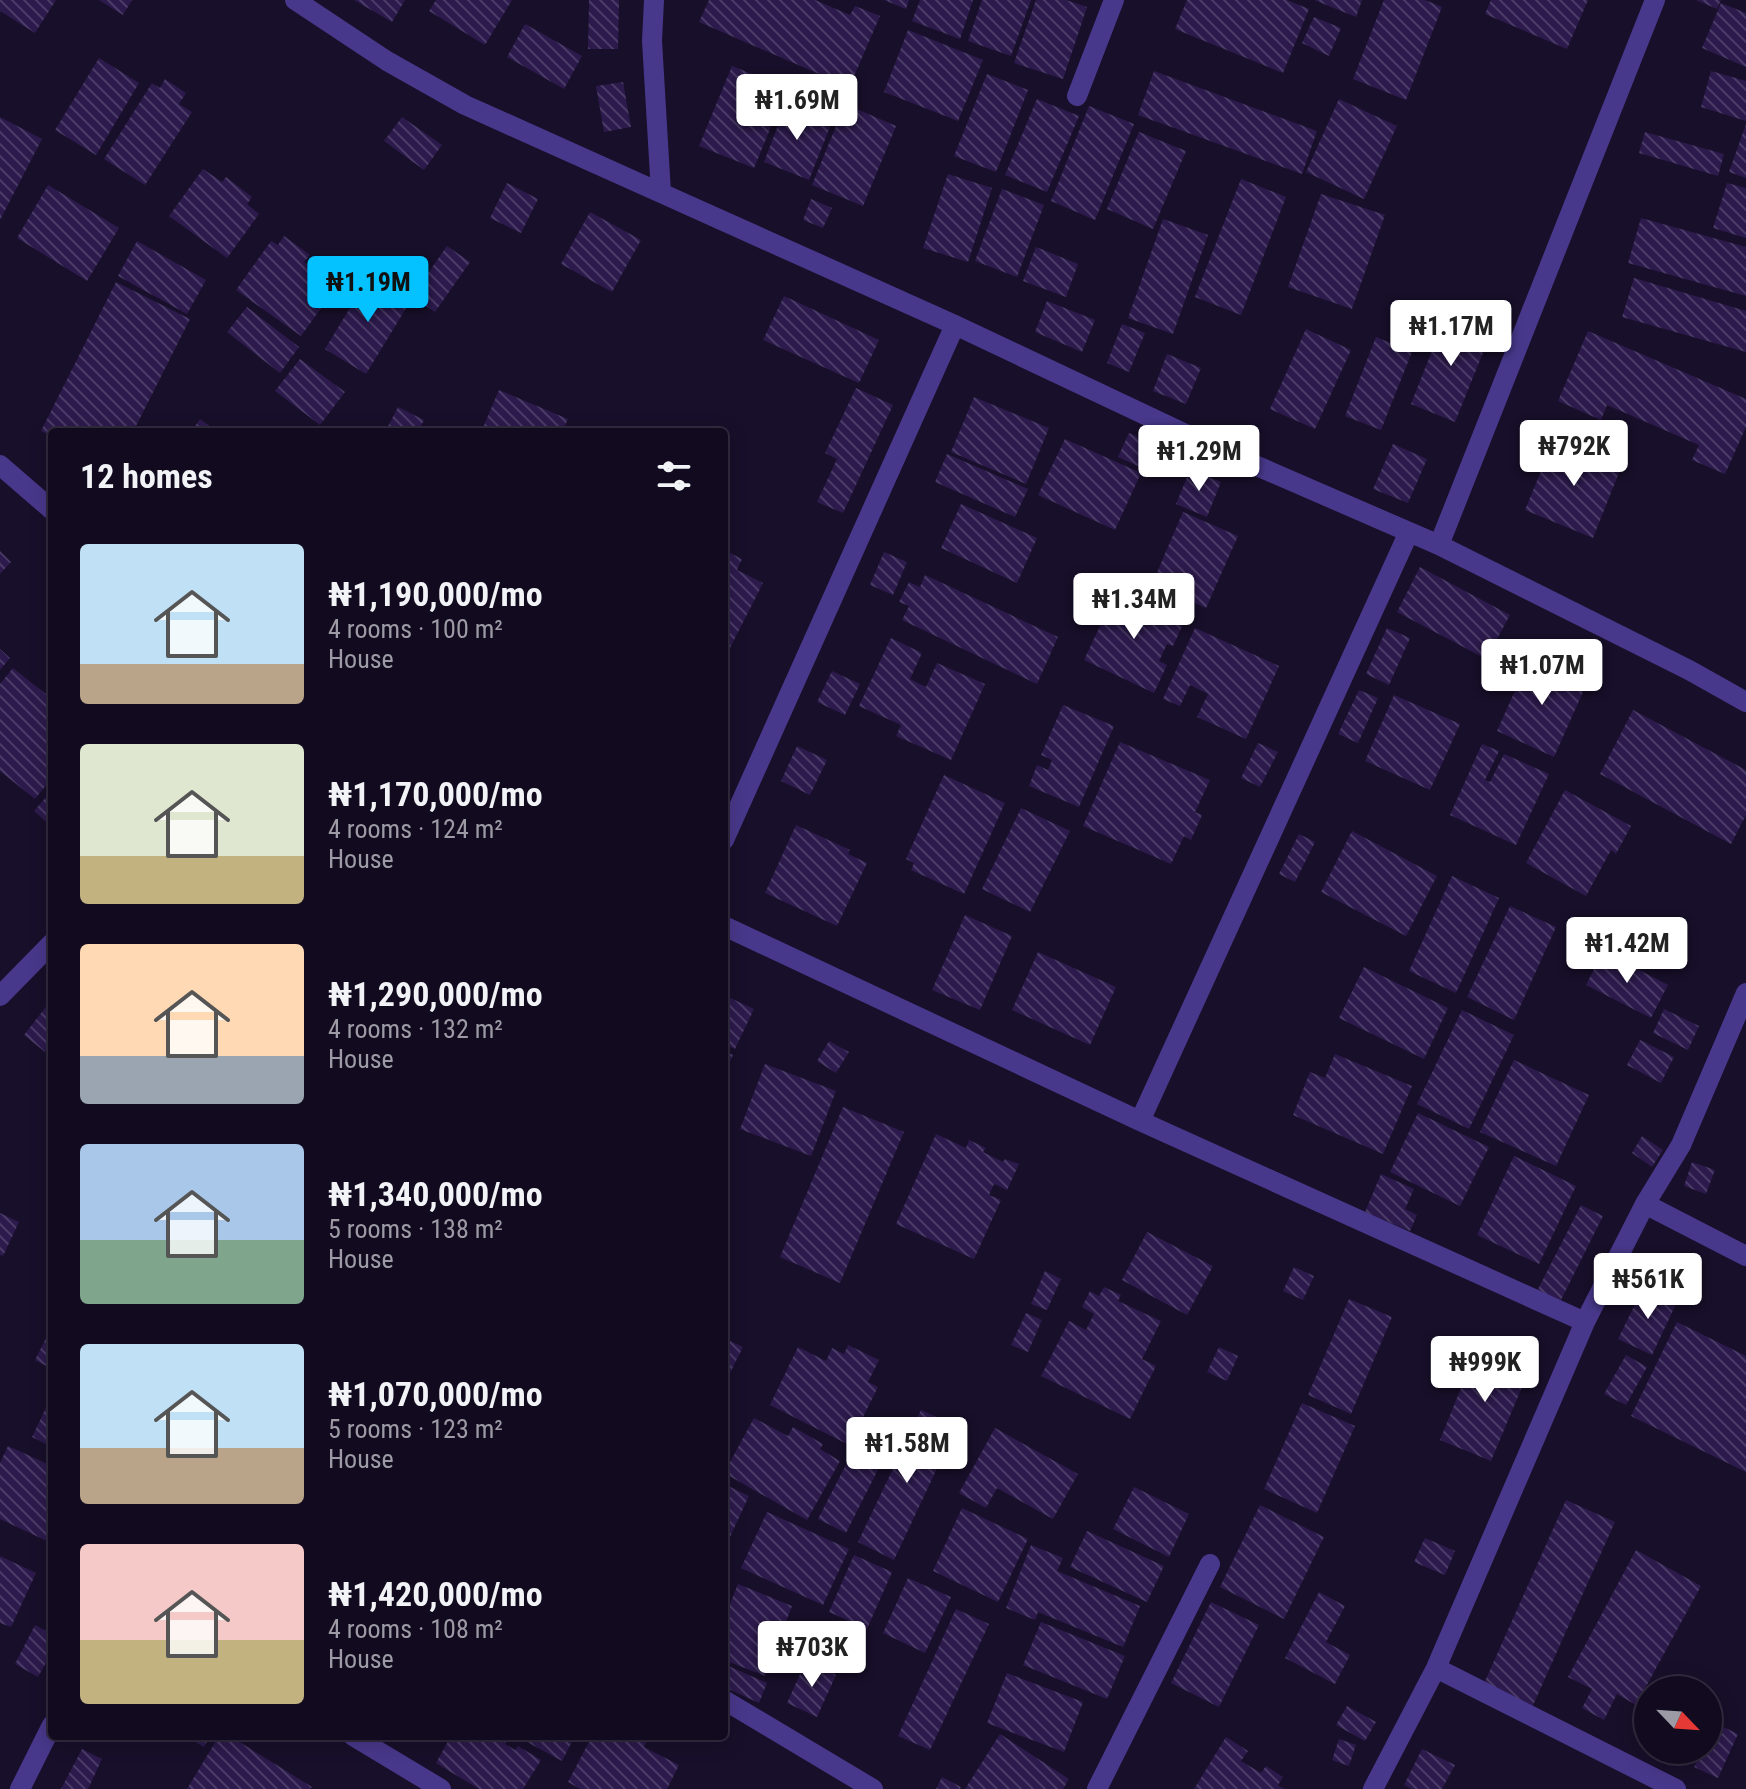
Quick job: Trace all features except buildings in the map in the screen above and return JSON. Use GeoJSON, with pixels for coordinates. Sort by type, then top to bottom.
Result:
{"type":"FeatureCollection","features":[{"type":"Feature","properties":{"kind":"street"},"geometry":{"type":"LineString","coordinates":[[295,0],[387,61],[465,105],[955,325],[1211,446],[1439,545],[1689,670],[1746,702]]}},
{"type":"Feature","properties":{"kind":"street"},"geometry":{"type":"LineString","coordinates":[[654,0],[652,41],[661,193]]}},
{"type":"Feature","properties":{"kind":"street"},"geometry":{"type":"LineString","coordinates":[[1077,96],[1114,0]]}},
{"type":"Feature","properties":{"kind":"street"},"geometry":{"type":"LineString","coordinates":[[1439,545],[1655,0]]}},
{"type":"Feature","properties":{"kind":"street"},"geometry":{"type":"LineString","coordinates":[[728,831],[955,325]]}},
{"type":"Feature","properties":{"kind":"street"},"geometry":{"type":"LineString","coordinates":[[0,465],[48,507]]}},
{"type":"Feature","properties":{"kind":"street"},"geometry":{"type":"LineString","coordinates":[[1140,1121],[1409,532]]}},
{"type":"Feature","properties":{"kind":"street"},"geometry":{"type":"LineString","coordinates":[[728,928],[1140,1121],[1585,1322]]}},
{"type":"Feature","properties":{"kind":"street"},"geometry":{"type":"LineString","coordinates":[[0,996],[48,947]]}},
{"type":"Feature","properties":{"kind":"street"},"geometry":{"type":"LineString","coordinates":[[1373,1789],[1436,1668],[1585,1322],[1645,1204],[1681,1145],[1746,993]]}},
{"type":"Feature","properties":{"kind":"street"},"geometry":{"type":"LineString","coordinates":[[1645,1204],[1746,1256]]}},
{"type":"Feature","properties":{"kind":"street"},"geometry":{"type":"LineString","coordinates":[[1097,1789],[1210,1564]]}},
{"type":"Feature","properties":{"kind":"street"},"geometry":{"type":"LineString","coordinates":[[1436,1668],[1676,1789]]}},
{"type":"Feature","properties":{"kind":"street"},"geometry":{"type":"LineString","coordinates":[[728,1702],[873,1789]]}},
{"type":"Feature","properties":{"kind":"street"},"geometry":{"type":"LineString","coordinates":[[20,1789],[48,1733]]}},
{"type":"Feature","properties":{"kind":"street"},"geometry":{"type":"LineString","coordinates":[[360,1740],[441,1789]]}}]}
